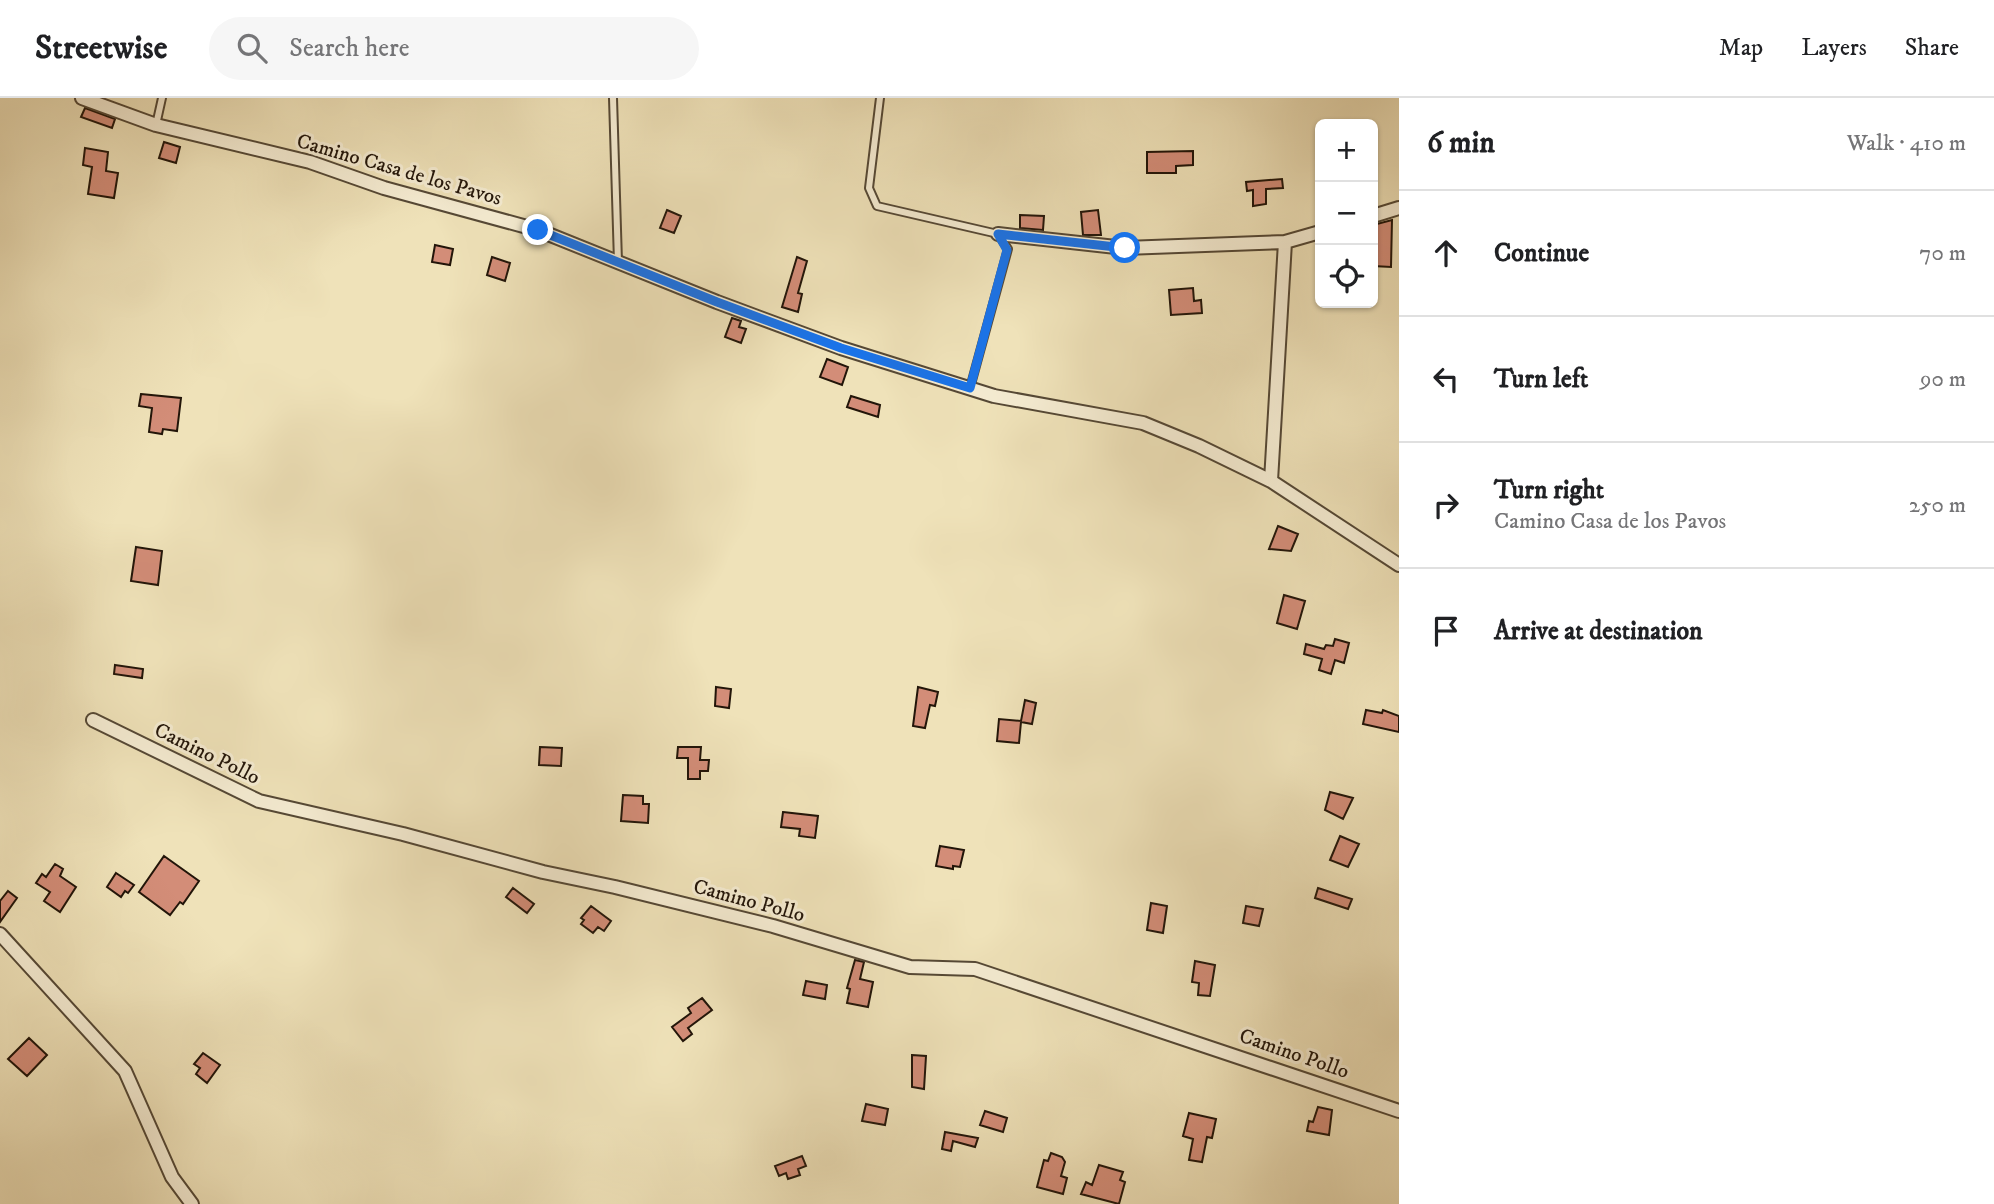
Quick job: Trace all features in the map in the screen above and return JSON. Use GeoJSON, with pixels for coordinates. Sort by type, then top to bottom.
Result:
{"type":"FeatureCollection","features":[{"type":"Feature","properties":{"kind":"street","name":"Camino Casa de los Pavos"},"geometry":{"type":"LineString","coordinates":[[82,98],[156,125],[310,162],[384,188],[538,230],[841,348],[994,396],[1143,423],[1199,446],[1271,481],[1399,565]]}},
{"type":"Feature","properties":{"kind":"street"},"geometry":{"type":"LineString","coordinates":[[1378,214],[1399,208]]}},
{"type":"Feature","properties":{"kind":"street"},"geometry":{"type":"LineString","coordinates":[[998,234],[1125,248],[1285,242],[1315,233]]}},
{"type":"Feature","properties":{"kind":"street"},"geometry":{"type":"LineString","coordinates":[[1271,481],[1285,242]]}},
{"type":"Feature","properties":{"kind":"street","name":"Camino Pollo"},"geometry":{"type":"LineString","coordinates":[[93,720],[259,801],[773,926],[910,967],[975,969],[1399,1111]]}},
{"type":"Feature","properties":{"kind":"street"},"geometry":{"type":"LineString","coordinates":[[0,934],[125,1072],[172,1177],[192,1204]]}},
{"type":"Feature","properties":{"kind":"lane"},"geometry":{"type":"LineString","coordinates":[[156,125],[162,98]]}},
{"type":"Feature","properties":{"kind":"lane"},"geometry":{"type":"LineString","coordinates":[[613,98],[618,262]]}},
{"type":"Feature","properties":{"kind":"lane"},"geometry":{"type":"LineString","coordinates":[[880,98],[869,188],[877,206],[998,234],[1007,250],[970,388]]}},
{"type":"Feature","properties":{"kind":"building"},"geometry":{"type":"Polygon","coordinates":[[[85,108],[115,119],[112,128],[81,117],[85,108]]]}},
{"type":"Feature","properties":{"kind":"building"},"geometry":{"type":"Polygon","coordinates":[[[164,142],[180,147],[176,163],[159,158],[164,142]]]}},
{"type":"Feature","properties":{"kind":"building"},"geometry":{"type":"Polygon","coordinates":[[[85,148],[108,152],[106,171],[118,173],[114,198],[88,194],[92,167],[83,165],[85,148]]]}},
{"type":"Feature","properties":{"kind":"building"},"geometry":{"type":"Polygon","coordinates":[[[1193,151],[1193,165],[1176,166],[1176,173],[1147,173],[1147,152],[1193,151]]]}},
{"type":"Feature","properties":{"kind":"building"},"geometry":{"type":"Polygon","coordinates":[[[1282,179],[1283,188],[1266,189],[1266,204],[1253,206],[1253,190],[1247,191],[1246,182],[1282,179]]]}},
{"type":"Feature","properties":{"kind":"building"},"geometry":{"type":"Polygon","coordinates":[[[667,210],[681,216],[674,233],[660,228],[667,210]]]}},
{"type":"Feature","properties":{"kind":"building"},"geometry":{"type":"Polygon","coordinates":[[[1098,210],[1101,235],[1083,235],[1081,212],[1098,210]]]}},
{"type":"Feature","properties":{"kind":"building"},"geometry":{"type":"Polygon","coordinates":[[[1020,215],[1044,216],[1043,230],[1020,228],[1020,215]]]}},
{"type":"Feature","properties":{"kind":"building"},"geometry":{"type":"Polygon","coordinates":[[[1392,220],[1391,267],[1378,266],[1378,224],[1392,220]]]}},
{"type":"Feature","properties":{"kind":"building"},"geometry":{"type":"Polygon","coordinates":[[[435,245],[453,249],[450,265],[432,262],[435,245]]]}},
{"type":"Feature","properties":{"kind":"building"},"geometry":{"type":"Polygon","coordinates":[[[492,257],[510,263],[505,281],[487,275],[492,257]]]}},
{"type":"Feature","properties":{"kind":"building"},"geometry":{"type":"Polygon","coordinates":[[[797,257],[807,261],[798,293],[802,294],[798,312],[782,307],[797,257]]]}},
{"type":"Feature","properties":{"kind":"building"},"geometry":{"type":"Polygon","coordinates":[[[1193,288],[1194,301],[1201,300],[1202,313],[1171,315],[1169,290],[1193,288]]]}},
{"type":"Feature","properties":{"kind":"building"},"geometry":{"type":"Polygon","coordinates":[[[732,318],[741,321],[739,327],[746,329],[741,343],[725,337],[732,318]]]}},
{"type":"Feature","properties":{"kind":"building"},"geometry":{"type":"Polygon","coordinates":[[[827,359],[848,367],[842,385],[820,377],[827,359]]]}},
{"type":"Feature","properties":{"kind":"building"},"geometry":{"type":"Polygon","coordinates":[[[141,394],[181,398],[177,431],[163,429],[162,434],[149,432],[152,408],[139,406],[141,394]]]}},
{"type":"Feature","properties":{"kind":"building"},"geometry":{"type":"Polygon","coordinates":[[[851,396],[880,405],[878,417],[847,407],[851,396]]]}},
{"type":"Feature","properties":{"kind":"building"},"geometry":{"type":"Polygon","coordinates":[[[1278,526],[1298,534],[1291,551],[1269,549],[1278,526]]]}},
{"type":"Feature","properties":{"kind":"building"},"geometry":{"type":"Polygon","coordinates":[[[136,547],[162,551],[158,585],[131,581],[136,547]]]}},
{"type":"Feature","properties":{"kind":"building"},"geometry":{"type":"Polygon","coordinates":[[[1284,595],[1305,601],[1297,629],[1277,623],[1284,595]]]}},
{"type":"Feature","properties":{"kind":"building"},"geometry":{"type":"Polygon","coordinates":[[[1335,639],[1349,643],[1344,663],[1335,660],[1331,674],[1319,670],[1322,659],[1304,654],[1306,644],[1324,649],[1326,645],[1333,646],[1335,639]]]}},
{"type":"Feature","properties":{"kind":"building"},"geometry":{"type":"Polygon","coordinates":[[[115,665],[143,669],[142,678],[114,674],[115,665]]]}},
{"type":"Feature","properties":{"kind":"building"},"geometry":{"type":"Polygon","coordinates":[[[716,687],[731,689],[729,708],[715,706],[716,687]]]}},
{"type":"Feature","properties":{"kind":"building"},"geometry":{"type":"Polygon","coordinates":[[[918,687],[938,692],[935,706],[930,705],[925,728],[913,726],[918,687]]]}},
{"type":"Feature","properties":{"kind":"building"},"geometry":{"type":"Polygon","coordinates":[[[1025,700],[1036,703],[1032,724],[1021,722],[1019,743],[997,741],[999,719],[1021,721],[1025,700]]]}},
{"type":"Feature","properties":{"kind":"building"},"geometry":{"type":"Polygon","coordinates":[[[1366,710],[1382,713],[1383,710],[1399,716],[1399,732],[1363,724],[1366,710]]]}},
{"type":"Feature","properties":{"kind":"building"},"geometry":{"type":"Polygon","coordinates":[[[540,747],[562,748],[561,766],[539,765],[540,747]]]}},
{"type":"Feature","properties":{"kind":"building"},"geometry":{"type":"Polygon","coordinates":[[[678,747],[701,747],[700,760],[709,760],[708,771],[700,771],[700,779],[688,779],[688,758],[677,758],[678,747]]]}},
{"type":"Feature","properties":{"kind":"building"},"geometry":{"type":"Polygon","coordinates":[[[1330,792],[1353,798],[1343,819],[1325,810],[1330,792]]]}},
{"type":"Feature","properties":{"kind":"building"},"geometry":{"type":"Polygon","coordinates":[[[623,795],[643,796],[643,804],[649,804],[648,823],[621,821],[623,795]]]}},
{"type":"Feature","properties":{"kind":"building"},"geometry":{"type":"Polygon","coordinates":[[[783,812],[818,816],[815,838],[799,836],[800,829],[781,827],[783,812]]]}},
{"type":"Feature","properties":{"kind":"building"},"geometry":{"type":"Polygon","coordinates":[[[1340,836],[1359,844],[1348,867],[1330,860],[1340,836]]]}},
{"type":"Feature","properties":{"kind":"building"},"geometry":{"type":"Polygon","coordinates":[[[940,846],[964,850],[960,867],[953,866],[953,869],[936,866],[940,846]]]}},
{"type":"Feature","properties":{"kind":"building"},"geometry":{"type":"Polygon","coordinates":[[[164,856],[199,881],[183,904],[180,902],[170,915],[139,892],[164,856]]]}},
{"type":"Feature","properties":{"kind":"building"},"geometry":{"type":"Polygon","coordinates":[[[55,864],[63,869],[60,876],[76,887],[60,912],[44,901],[50,892],[36,883],[42,874],[46,877],[55,864]]]}},
{"type":"Feature","properties":{"kind":"building"},"geometry":{"type":"Polygon","coordinates":[[[116,873],[134,885],[121,897],[107,887],[116,873]]]}},
{"type":"Feature","properties":{"kind":"building"},"geometry":{"type":"Polygon","coordinates":[[[513,888],[534,904],[527,913],[506,897],[513,888]]]}},
{"type":"Feature","properties":{"kind":"building"},"geometry":{"type":"Polygon","coordinates":[[[1318,888],[1352,899],[1348,909],[1315,898],[1318,888]]]}},
{"type":"Feature","properties":{"kind":"building"},"geometry":{"type":"Polygon","coordinates":[[[8,891],[17,898],[0,922],[0,901],[8,891]]]}},
{"type":"Feature","properties":{"kind":"building"},"geometry":{"type":"Polygon","coordinates":[[[1151,903],[1167,906],[1163,933],[1147,930],[1151,903]]]}},
{"type":"Feature","properties":{"kind":"building"},"geometry":{"type":"Polygon","coordinates":[[[591,906],[611,921],[604,931],[598,927],[593,933],[581,924],[584,920],[581,918],[591,906]]]}},
{"type":"Feature","properties":{"kind":"building"},"geometry":{"type":"Polygon","coordinates":[[[1246,906],[1263,909],[1259,926],[1243,923],[1246,906]]]}},
{"type":"Feature","properties":{"kind":"building"},"geometry":{"type":"Polygon","coordinates":[[[855,960],[864,962],[860,979],[873,982],[868,1007],[847,1003],[850,989],[847,988],[855,960]]]}},
{"type":"Feature","properties":{"kind":"building"},"geometry":{"type":"Polygon","coordinates":[[[1195,961],[1215,965],[1210,996],[1198,995],[1199,983],[1192,982],[1195,961]]]}},
{"type":"Feature","properties":{"kind":"building"},"geometry":{"type":"Polygon","coordinates":[[[806,981],[827,985],[825,999],[803,995],[806,981]]]}},
{"type":"Feature","properties":{"kind":"building"},"geometry":{"type":"Polygon","coordinates":[[[702,998],[712,1010],[688,1028],[692,1034],[683,1041],[672,1027],[691,1013],[688,1008],[702,998]]]}},
{"type":"Feature","properties":{"kind":"building"},"geometry":{"type":"Polygon","coordinates":[[[29,1038],[47,1055],[27,1076],[8,1059],[29,1038]]]}},
{"type":"Feature","properties":{"kind":"building"},"geometry":{"type":"Polygon","coordinates":[[[203,1053],[220,1065],[207,1083],[196,1074],[200,1068],[194,1064],[203,1053]]]}},
{"type":"Feature","properties":{"kind":"building"},"geometry":{"type":"Polygon","coordinates":[[[912,1055],[926,1056],[924,1089],[912,1087],[912,1055]]]}},
{"type":"Feature","properties":{"kind":"building"},"geometry":{"type":"Polygon","coordinates":[[[866,1104],[888,1109],[885,1125],[862,1121],[866,1104]]]}},
{"type":"Feature","properties":{"kind":"building"},"geometry":{"type":"Polygon","coordinates":[[[1318,1107],[1332,1110],[1329,1135],[1307,1131],[1309,1121],[1313,1122],[1318,1107]]]}},
{"type":"Feature","properties":{"kind":"building"},"geometry":{"type":"Polygon","coordinates":[[[985,1111],[1007,1118],[1003,1132],[980,1125],[985,1111]]]}},
{"type":"Feature","properties":{"kind":"building"},"geometry":{"type":"Polygon","coordinates":[[[1189,1113],[1216,1119],[1212,1138],[1207,1137],[1202,1162],[1189,1160],[1193,1139],[1183,1136],[1189,1113]]]}},
{"type":"Feature","properties":{"kind":"building"},"geometry":{"type":"Polygon","coordinates":[[[945,1132],[978,1138],[975,1147],[953,1141],[951,1151],[942,1149],[945,1132]]]}},
{"type":"Feature","properties":{"kind":"building"},"geometry":{"type":"Polygon","coordinates":[[[1051,1153],[1062,1157],[1065,1162],[1061,1176],[1067,1178],[1063,1194],[1037,1187],[1044,1160],[1048,1161],[1051,1153]]]}},
{"type":"Feature","properties":{"kind":"building"},"geometry":{"type":"Polygon","coordinates":[[[802,1156],[806,1166],[798,1169],[800,1175],[788,1179],[786,1173],[779,1176],[775,1166],[802,1156]]]}},
{"type":"Feature","properties":{"kind":"building"},"geometry":{"type":"Polygon","coordinates":[[[1099,1165],[1123,1172],[1120,1180],[1125,1182],[1119,1204],[1081,1194],[1086,1182],[1092,1185],[1099,1165]]]}},
{"type":"Feature","properties":{"kind":"route"},"geometry":{"type":"LineString","coordinates":[[538,230],[717,302],[841,348],[970,388],[1007,250],[998,234],[1125,248]]}}]}
